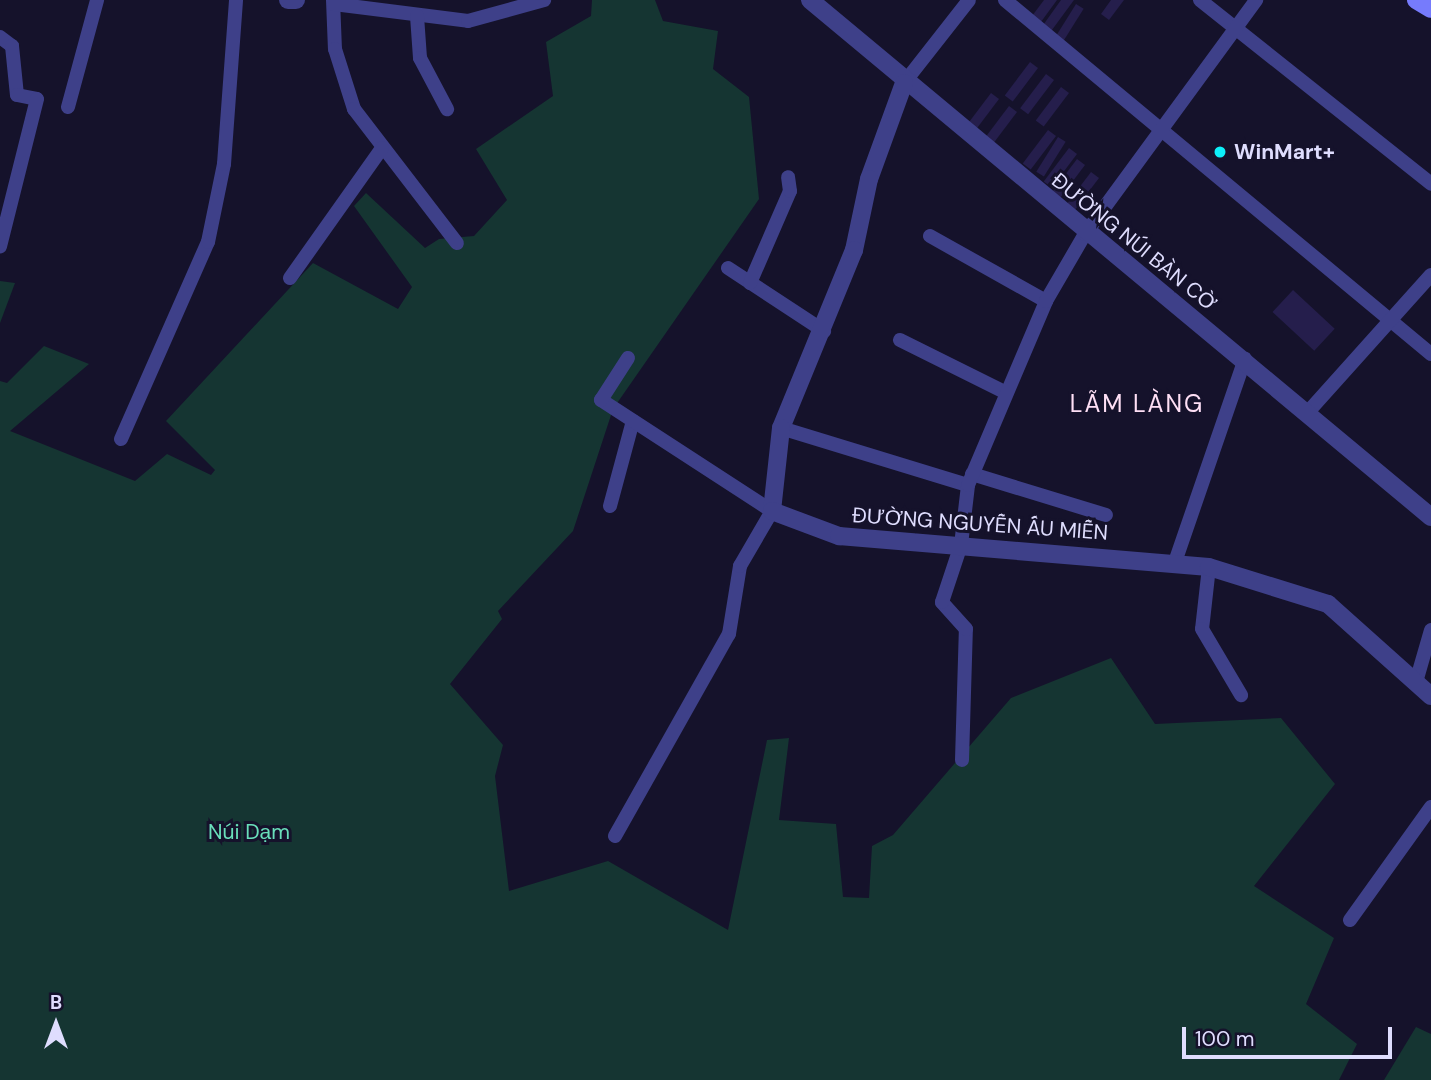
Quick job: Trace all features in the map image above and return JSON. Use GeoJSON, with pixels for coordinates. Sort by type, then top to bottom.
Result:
{"type":"FeatureCollection","features":[{"type":"Feature","properties":{"kind":"main road"},"geometry":{"type":"LineString","coordinates":[[1416,0],[1431,9]]}},
{"type":"Feature","properties":{"kind":"street"},"geometry":{"type":"LineString","coordinates":[[68,107],[97,0]]}},
{"type":"Feature","properties":{"kind":"street"},"geometry":{"type":"LineString","coordinates":[[121,439],[208,242],[224,164],[236,0]]}},
{"type":"Feature","properties":{"kind":"street"},"geometry":{"type":"LineString","coordinates":[[288,0],[296,0]]}},
{"type":"Feature","properties":{"kind":"street"},"geometry":{"type":"LineString","coordinates":[[457,243],[354,109],[335,49],[333,2],[417,16],[468,21],[544,0]]}},
{"type":"Feature","properties":{"kind":"street","name":"ĐƯỜNG NÚI BÀN CỜ"},"geometry":{"type":"LineString","coordinates":[[810,0],[904,83],[1085,234],[1245,359],[1431,517]]}},
{"type":"Feature","properties":{"kind":"street"},"geometry":{"type":"LineString","coordinates":[[615,836],[729,635],[740,566],[772,510],[781,428],[824,331],[904,83],[969,0]]}},
{"type":"Feature","properties":{"kind":"street"},"geometry":{"type":"LineString","coordinates":[[1005,0],[1431,354]]}},
{"type":"Feature","properties":{"kind":"street"},"geometry":{"type":"LineString","coordinates":[[1200,0],[1431,184]]}},
{"type":"Feature","properties":{"kind":"street"},"geometry":{"type":"LineString","coordinates":[[962,760],[967,629],[942,602],[961,545],[970,479],[1046,301],[1085,234],[1256,0]]}},
{"type":"Feature","properties":{"kind":"street"},"geometry":{"type":"LineString","coordinates":[[417,16],[420,58],[447,109]]}},
{"type":"Feature","properties":{"kind":"street"},"geometry":{"type":"LineString","coordinates":[[0,37],[12,46],[17,95],[37,99],[0,246]]}},
{"type":"Feature","properties":{"kind":"street"},"geometry":{"type":"LineString","coordinates":[[290,278],[382,148]]}},
{"type":"Feature","properties":{"kind":"street"},"geometry":{"type":"LineString","coordinates":[[750,283],[786,201],[788,177]]}},
{"type":"Feature","properties":{"kind":"street"},"geometry":{"type":"LineString","coordinates":[[930,236],[1046,301]]}},
{"type":"Feature","properties":{"kind":"street"},"geometry":{"type":"LineString","coordinates":[[728,268],[824,331]]}},
{"type":"Feature","properties":{"kind":"street"},"geometry":{"type":"LineString","coordinates":[[1308,412],[1386,318],[1431,275]]}},
{"type":"Feature","properties":{"kind":"street"},"geometry":{"type":"LineString","coordinates":[[900,340],[1007,393]]}},
{"type":"Feature","properties":{"kind":"street"},"geometry":{"type":"LineString","coordinates":[[628,358],[601,401],[772,510]]}},
{"type":"Feature","properties":{"kind":"street"},"geometry":{"type":"LineString","coordinates":[[1175,562],[1245,359]]}},
{"type":"Feature","properties":{"kind":"street"},"geometry":{"type":"LineString","coordinates":[[610,506],[634,421]]}},
{"type":"Feature","properties":{"kind":"street"},"geometry":{"type":"LineString","coordinates":[[781,428],[1106,515]]}},
{"type":"Feature","properties":{"kind":"street","name":"ĐƯỜNG NGUYỄN ẤU MIỄN"},"geometry":{"type":"LineString","coordinates":[[772,510],[839,536],[1175,562],[1209,567],[1328,604],[1431,696]]}},
{"type":"Feature","properties":{"kind":"street"},"geometry":{"type":"LineString","coordinates":[[1209,567],[1202,629],[1241,695]]}},
{"type":"Feature","properties":{"kind":"street"},"geometry":{"type":"LineString","coordinates":[[1416,682],[1431,630]]}},
{"type":"Feature","properties":{"kind":"street"},"geometry":{"type":"LineString","coordinates":[[1350,920],[1431,807]]}},
{"type":"Feature","properties":{"kind":"green space","name":"Núi Dạm"},"geometry":{"type":"Polygon","coordinates":[[[592,0],[655,0],[663,21],[718,31],[713,69],[749,97],[759,199],[613,409],[573,531],[498,611],[502,619],[450,684],[503,745],[495,776],[509,891],[608,861],[728,930],[767,740],[789,738],[779,820],[836,824],[843,897],[869,898],[872,846],[893,835],[1011,698],[1111,658],[1155,724],[1281,718],[1335,784],[1254,886],[1334,938],[1306,1004],[1357,1044],[1339,1080],[0,1080],[0,381],[7,383],[44,346],[89,364],[10,431],[135,481],[167,454],[211,475],[215,470],[166,421],[313,263],[398,309],[412,287],[354,206],[366,193],[425,248],[439,239],[474,236],[507,200],[476,149],[553,96],[546,42],[591,16],[592,0]]]}},
{"type":"Feature","properties":{"kind":"green space"},"geometry":{"type":"Polygon","coordinates":[[[0,281],[15,283],[0,323],[0,281]]]}},
{"type":"Feature","properties":{"kind":"green space"},"geometry":{"type":"Polygon","coordinates":[[[1416,1027],[1431,1034],[1431,1080],[1384,1080],[1416,1027]]]}},
{"type":"Feature","properties":{"kind":"building"},"geometry":{"type":"Polygon","coordinates":[[[1044,0],[1057,0],[1038,26],[1029,20],[1044,0]]]}},
{"type":"Feature","properties":{"kind":"building"},"geometry":{"type":"Polygon","coordinates":[[[1061,0],[1074,0],[1049,34],[1041,28],[1061,0]]]}},
{"type":"Feature","properties":{"kind":"building"},"geometry":{"type":"Polygon","coordinates":[[[1111,0],[1124,0],[1109,20],[1101,14],[1111,0]]]}},
{"type":"Feature","properties":{"kind":"building"},"geometry":{"type":"Polygon","coordinates":[[[1076,4],[1084,9],[1062,44],[1054,39],[1076,4]]]}},
{"type":"Feature","properties":{"kind":"building"},"geometry":{"type":"Polygon","coordinates":[[[1030,62],[1038,68],[1013,102],[1005,96],[1030,62]]]}},
{"type":"Feature","properties":{"kind":"building"},"geometry":{"type":"Polygon","coordinates":[[[1046,74],[1054,80],[1028,114],[1020,108],[1046,74]]]}},
{"type":"Feature","properties":{"kind":"building"},"geometry":{"type":"Polygon","coordinates":[[[1061,87],[1069,93],[1044,127],[1036,121],[1061,87]]]}},
{"type":"Feature","properties":{"kind":"building"},"geometry":{"type":"Polygon","coordinates":[[[991,93],[999,99],[974,133],[966,127],[991,93]]]}},
{"type":"Feature","properties":{"kind":"building"},"geometry":{"type":"Polygon","coordinates":[[[1009,106],[1017,112],[992,146],[984,140],[1009,106]]]}},
{"type":"Feature","properties":{"kind":"building"},"geometry":{"type":"Polygon","coordinates":[[[1048,130],[1056,136],[1031,170],[1023,164],[1048,130]]]}},
{"type":"Feature","properties":{"kind":"building"},"geometry":{"type":"Polygon","coordinates":[[[1058,137],[1066,142],[1044,177],[1036,172],[1058,137]]]}},
{"type":"Feature","properties":{"kind":"building"},"geometry":{"type":"Polygon","coordinates":[[[1069,148],[1077,154],[1052,188],[1044,182],[1069,148]]]}},
{"type":"Feature","properties":{"kind":"building"},"geometry":{"type":"Polygon","coordinates":[[[1077,159],[1085,165],[1060,199],[1052,193],[1077,159]]]}},
{"type":"Feature","properties":{"kind":"building"},"geometry":{"type":"Polygon","coordinates":[[[1091,172],[1099,178],[1074,212],[1066,206],[1091,172]]]}},
{"type":"Feature","properties":{"kind":"building"},"geometry":{"type":"Polygon","coordinates":[[[1293,290],[1335,329],[1314,351],[1273,312],[1293,290]]]}},
{"type":"Feature","properties":{"kind":"place","name":"WinMart+"},"geometry":{"type":"Point","coordinates":[1220,152]}},
{"type":"Feature","properties":{"kind":"district","name":"LÃM LÀNG"},"geometry":{"type":"Point","coordinates":[1137,404]}}]}
